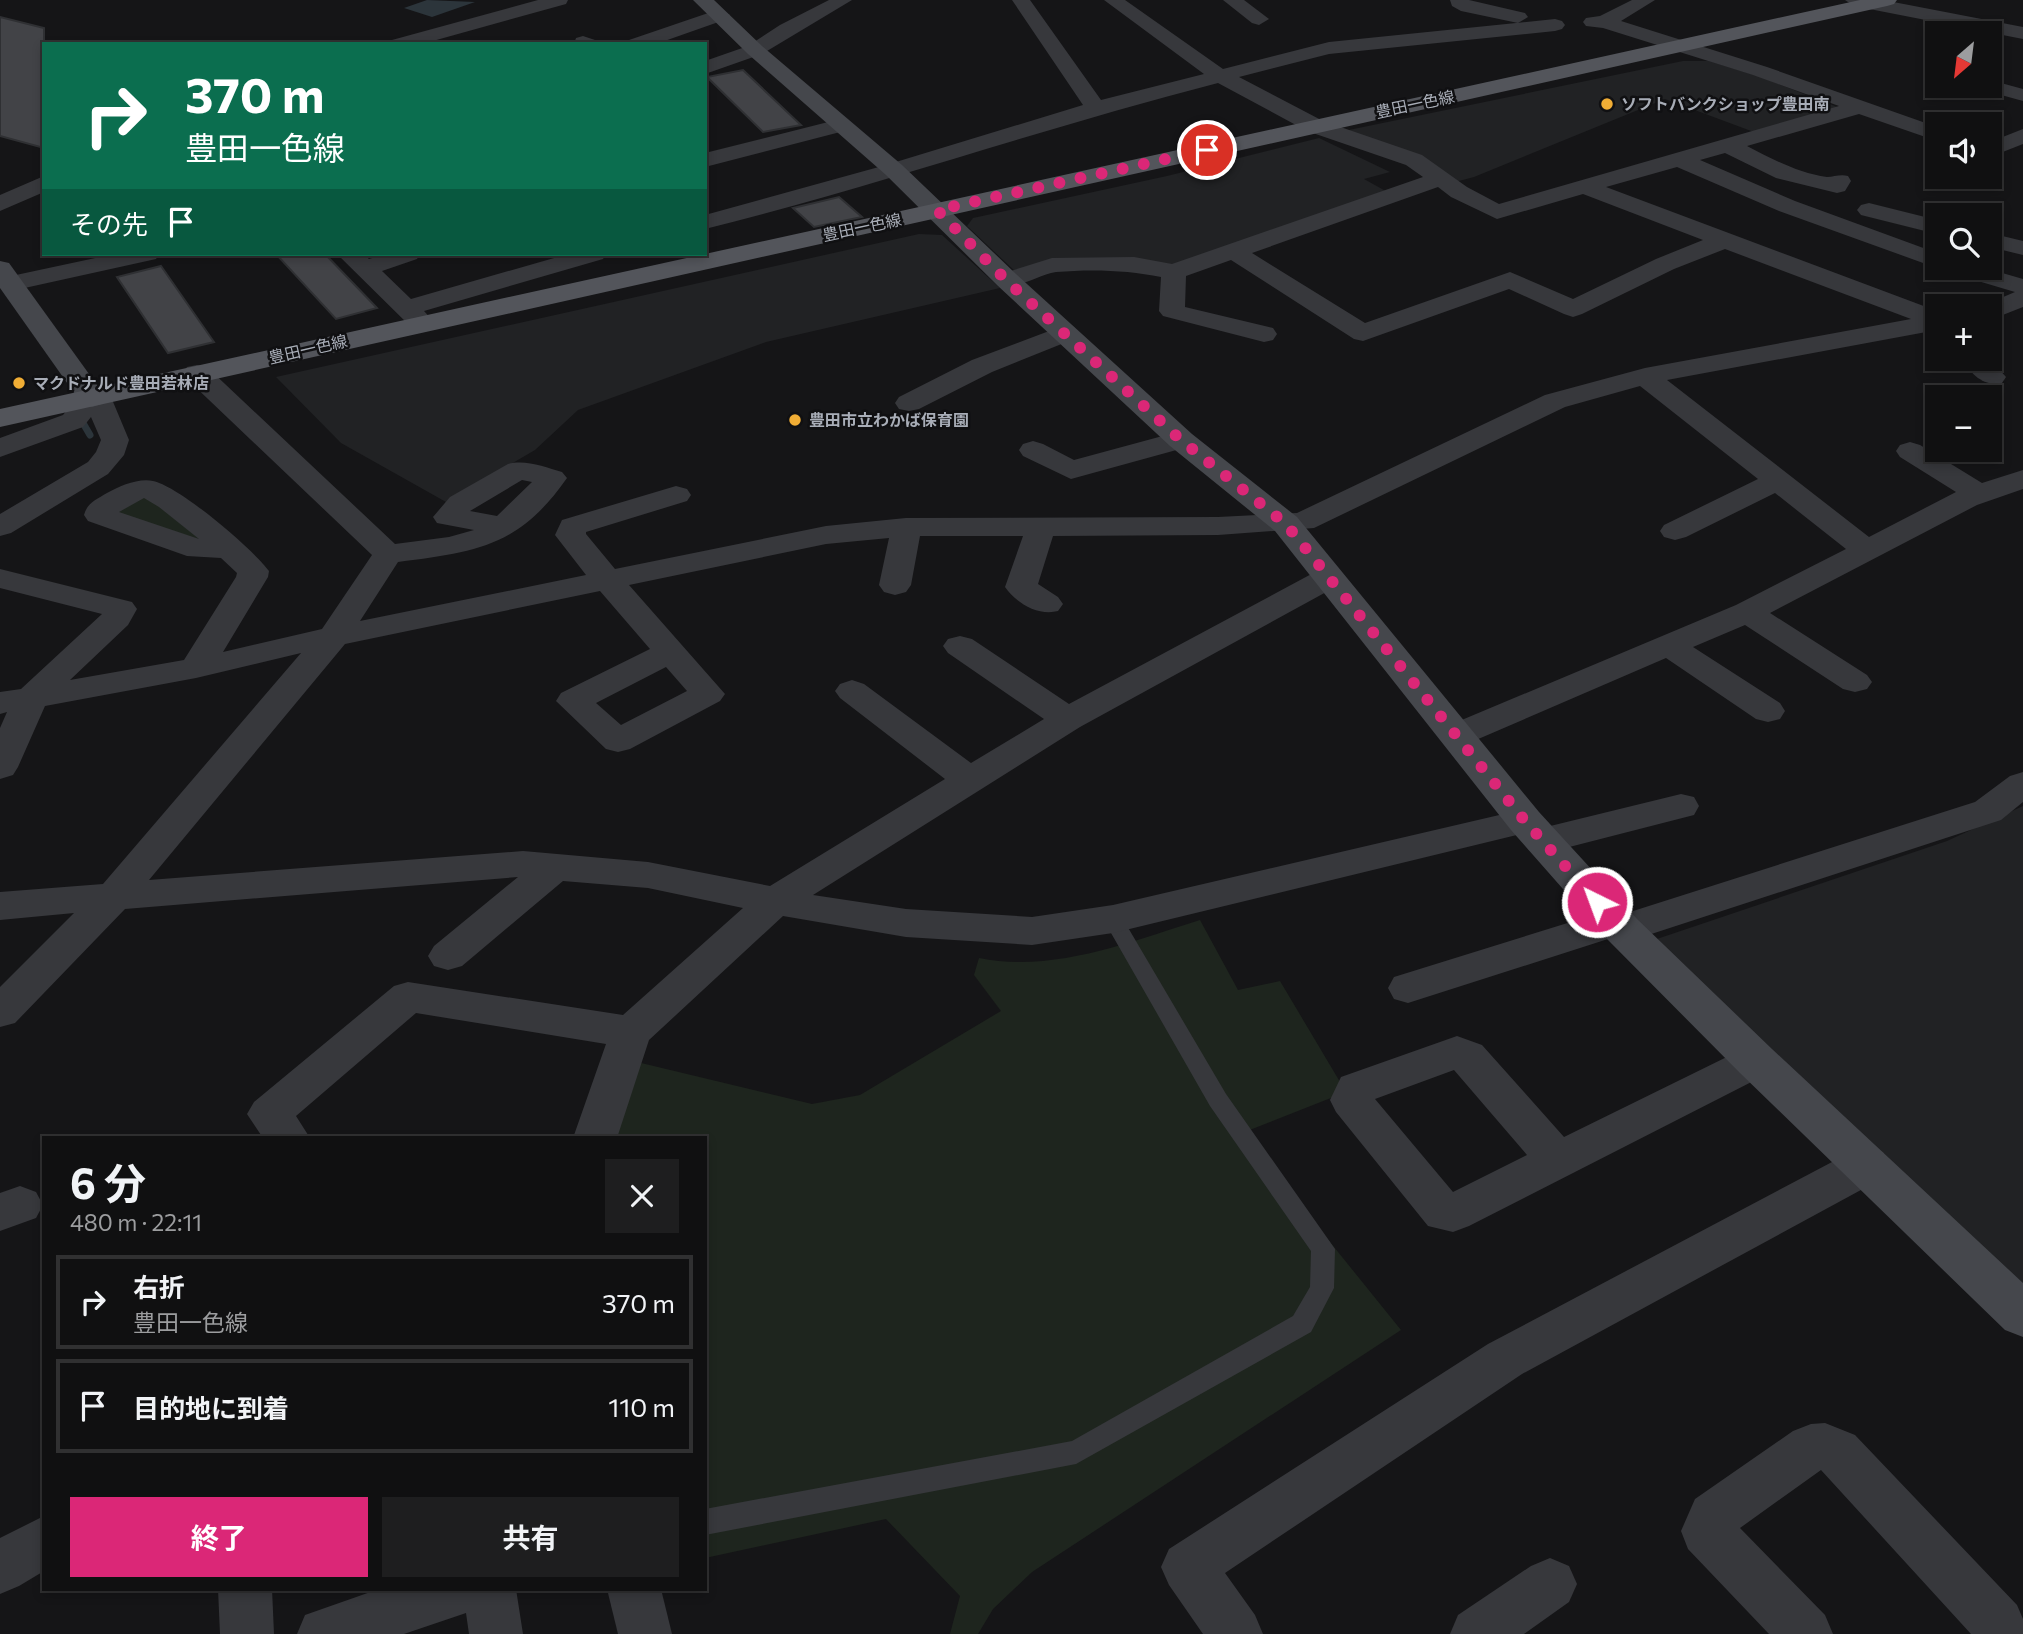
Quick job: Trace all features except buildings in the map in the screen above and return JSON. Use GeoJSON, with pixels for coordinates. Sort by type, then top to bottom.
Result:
{"type":"FeatureCollection","features":[{"type":"Feature","properties":{"kind":"main road","name":"豊田一色線"},"geometry":{"type":"LineString","coordinates":[[0,418],[197,373],[414,315],[937,210],[1684,45],[1871,1]]}},
{"type":"Feature","properties":{"kind":"street"},"geometry":{"type":"LineString","coordinates":[[406,42],[559,0]]}},
{"type":"Feature","properties":{"kind":"street"},"geometry":{"type":"LineString","coordinates":[[703,0],[755,51],[894,170],[1007,281],[1181,440],[1286,524],[1534,831],[1619,926],[1756,1061],[2023,1315]]}},
{"type":"Feature","properties":{"kind":"street"},"geometry":{"type":"LineString","coordinates":[[707,67],[755,51],[787,29],[843,0]]}},
{"type":"Feature","properties":{"kind":"street"},"geometry":{"type":"LineString","coordinates":[[1021,0],[1096,108]]}},
{"type":"Feature","properties":{"kind":"street"},"geometry":{"type":"LineString","coordinates":[[1113,0],[1220,76],[1315,126],[1414,160],[1440,179],[1497,212],[1862,106]]}},
{"type":"Feature","properties":{"kind":"street"},"geometry":{"type":"LineString","coordinates":[[1232,0],[1259,19]]}},
{"type":"Feature","properties":{"kind":"street"},"geometry":{"type":"LineString","coordinates":[[1459,0],[1468,7],[1555,24]]}},
{"type":"Feature","properties":{"kind":"street"},"geometry":{"type":"LineString","coordinates":[[1604,22],[1646,0]]}},
{"type":"Feature","properties":{"kind":"street"},"geometry":{"type":"LineString","coordinates":[[1871,1],[2023,33]]}},
{"type":"Feature","properties":{"kind":"street"},"geometry":{"type":"LineString","coordinates":[[642,42],[720,15]]}},
{"type":"Feature","properties":{"kind":"street"},"geometry":{"type":"LineString","coordinates":[[707,221],[894,170],[1096,108],[1329,48],[1555,24],[1604,22],[1684,45],[1925,130]]}},
{"type":"Feature","properties":{"kind":"street"},"geometry":{"type":"LineString","coordinates":[[2002,89],[2023,95]]}},
{"type":"Feature","properties":{"kind":"street"},"geometry":{"type":"LineString","coordinates":[[707,159],[840,125]]}},
{"type":"Feature","properties":{"kind":"street"},"geometry":{"type":"LineString","coordinates":[[2002,146],[2023,136]]}},
{"type":"Feature","properties":{"kind":"street"},"geometry":{"type":"LineString","coordinates":[[1726,145],[1784,173],[1837,186],[1840,181]]}},
{"type":"Feature","properties":{"kind":"street"},"geometry":{"type":"LineString","coordinates":[[2002,157],[2012,162]]}},
{"type":"Feature","properties":{"kind":"street"},"geometry":{"type":"LineString","coordinates":[[1680,160],[1787,206],[1925,257]]}},
{"type":"Feature","properties":{"kind":"street"},"geometry":{"type":"LineString","coordinates":[[1007,281],[1052,265],[1133,264],[1174,272],[1440,179]]}},
{"type":"Feature","properties":{"kind":"street"},"geometry":{"type":"LineString","coordinates":[[0,204],[42,184]]}},
{"type":"Feature","properties":{"kind":"street"},"geometry":{"type":"LineString","coordinates":[[1584,187],[1925,317]]}},
{"type":"Feature","properties":{"kind":"street"},"geometry":{"type":"LineString","coordinates":[[1869,210],[1925,216]]}},
{"type":"Feature","properties":{"kind":"street"},"geometry":{"type":"LineString","coordinates":[[2002,222],[2023,227]]}},
{"type":"Feature","properties":{"kind":"street"},"geometry":{"type":"LineString","coordinates":[[1234,252],[1363,334],[1510,280],[1573,309],[1665,264],[1723,241]]}},
{"type":"Feature","properties":{"kind":"street"},"geometry":{"type":"LineString","coordinates":[[2002,243],[2023,248]]}},
{"type":"Feature","properties":{"kind":"street"},"geometry":{"type":"LineString","coordinates":[[0,527],[98,468],[110,455],[115,440],[94,397],[5,276],[134,256]]}},
{"type":"Feature","properties":{"kind":"street"},"geometry":{"type":"LineString","coordinates":[[358,261],[394,256]]}},
{"type":"Feature","properties":{"kind":"street"},"geometry":{"type":"LineString","coordinates":[[358,261],[414,315],[588,256]]}},
{"type":"Feature","properties":{"kind":"street"},"geometry":{"type":"LineString","coordinates":[[1174,272],[1172,311],[1264,334]]}},
{"type":"Feature","properties":{"kind":"street"},"geometry":{"type":"LineString","coordinates":[[2000,280],[2023,287]]}},
{"type":"Feature","properties":{"kind":"street"},"geometry":{"type":"LineString","coordinates":[[2002,307],[2023,298]]}},
{"type":"Feature","properties":{"kind":"street"},"geometry":{"type":"LineString","coordinates":[[16,700],[196,668],[334,636],[826,535],[906,527],[1303,522],[1555,401],[1645,376],[1925,323]]}},
{"type":"Feature","properties":{"kind":"street"},"geometry":{"type":"LineString","coordinates":[[909,403],[982,366],[1065,333]]}},
{"type":"Feature","properties":{"kind":"street"},"geometry":{"type":"LineString","coordinates":[[197,373],[388,554]]}},
{"type":"Feature","properties":{"kind":"street"},"geometry":{"type":"LineString","coordinates":[[1645,376],[1868,551]]}},
{"type":"Feature","properties":{"kind":"street"},"geometry":{"type":"LineString","coordinates":[[0,448],[73,421],[94,397]]}},
{"type":"Feature","properties":{"kind":"street"},"geometry":{"type":"LineString","coordinates":[[1033,450],[1071,470],[1181,440]]}},
{"type":"Feature","properties":{"kind":"street"},"geometry":{"type":"LineString","coordinates":[[1910,451],[1979,494]]}},
{"type":"Feature","properties":{"kind":"street"},"geometry":{"type":"LineString","coordinates":[[1457,735],[1747,612],[1979,494],[2023,479]]}},
{"type":"Feature","properties":{"kind":"street"},"geometry":{"type":"LineString","coordinates":[[1675,531],[1776,481]]}},
{"type":"Feature","properties":{"kind":"street"},"geometry":{"type":"LineString","coordinates":[[671,652],[570,535],[573,526],[677,495]]}},
{"type":"Feature","properties":{"kind":"street"},"geometry":{"type":"LineString","coordinates":[[0,1012],[112,899],[334,636],[388,554],[474,541],[504,526]]}},
{"type":"Feature","properties":{"kind":"street"},"geometry":{"type":"LineString","coordinates":[[895,584],[906,527]]}},
{"type":"Feature","properties":{"kind":"street"},"geometry":{"type":"LineString","coordinates":[[1041,527],[1021,587],[1047,604]]}},
{"type":"Feature","properties":{"kind":"street"},"geometry":{"type":"LineString","coordinates":[[196,668],[252,577],[253,570],[229,549]]}},
{"type":"Feature","properties":{"kind":"street"},"geometry":{"type":"LineString","coordinates":[[0,578],[121,609],[117,618],[16,700],[0,767]]}},
{"type":"Feature","properties":{"kind":"street"},"geometry":{"type":"LineString","coordinates":[[596,1136],[631,1032],[776,900],[1068,719],[1328,578]]}},
{"type":"Feature","properties":{"kind":"street"},"geometry":{"type":"LineString","coordinates":[[1747,612],[1856,682]]}},
{"type":"Feature","properties":{"kind":"street"},"geometry":{"type":"LineString","coordinates":[[1668,645],[1768,712]]}},
{"type":"Feature","properties":{"kind":"street"},"geometry":{"type":"LineString","coordinates":[[960,646],[1068,719]]}},
{"type":"Feature","properties":{"kind":"street"},"geometry":{"type":"LineString","coordinates":[[852,691],[969,780]]}},
{"type":"Feature","properties":{"kind":"street"},"geometry":{"type":"LineString","coordinates":[[1409,989],[1988,811],[2023,784]]}},
{"type":"Feature","properties":{"kind":"street"},"geometry":{"type":"LineString","coordinates":[[0,906],[112,899],[487,865],[555,867],[648,876],[906,923],[1032,931],[1113,919],[1534,831],[1681,806]]}},
{"type":"Feature","properties":{"kind":"street"},"geometry":{"type":"LineString","coordinates":[[447,956],[555,867]]}},
{"type":"Feature","properties":{"kind":"street"},"geometry":{"type":"LineString","coordinates":[[286,1136],[269,1114],[408,997],[631,1032]]}},
{"type":"Feature","properties":{"kind":"street"},"geometry":{"type":"LineString","coordinates":[[1557,1159],[1756,1061]]}},
{"type":"Feature","properties":{"kind":"street"},"geometry":{"type":"LineString","coordinates":[[1237,1634],[1188,1567],[1505,1359],[1867,1165]]}},
{"type":"Feature","properties":{"kind":"street"},"geometry":{"type":"LineString","coordinates":[[1806,1634],[1707,1531],[1713,1516],[1811,1447],[1825,1446],[1837,1451],[1998,1624],[2001,1634]]}},
{"type":"Feature","properties":{"kind":"street"},"geometry":{"type":"LineString","coordinates":[[0,1568],[42,1542]]}},
{"type":"Feature","properties":{"kind":"street"},"geometry":{"type":"LineString","coordinates":[[1477,1634],[1550,1584]]}},
{"type":"Feature","properties":{"kind":"street"},"geometry":{"type":"LineString","coordinates":[[245,1591],[247,1634]]}},
{"type":"Feature","properties":{"kind":"street"},"geometry":{"type":"LineString","coordinates":[[324,1634],[454,1591]]}},
{"type":"Feature","properties":{"kind":"street"},"geometry":{"type":"LineString","coordinates":[[490,1591],[496,1634]]}},
{"type":"Feature","properties":{"kind":"street"},"geometry":{"type":"LineString","coordinates":[[634,1591],[645,1634]]}},
{"type":"Feature","properties":{"kind":"lane"},"geometry":{"type":"LineString","coordinates":[[707,1522],[1076,1452],[1302,1324],[1322,1288],[1323,1249],[1218,1100],[1113,919]]}},
{"type":"Feature","properties":{"kind":"shaded area"},"geometry":{"type":"Polygon","coordinates":[[[427,0],[475,2],[432,17],[404,8],[427,0]]]}},
{"type":"Feature","properties":{"kind":"shaded area"},"geometry":{"type":"Polygon","coordinates":[[[1683,61],[1709,61],[1761,77],[1850,112],[1762,135],[1665,99],[1474,177],[1455,182],[1339,132],[1683,61]]]}},
{"type":"Feature","properties":{"kind":"shaded area"},"geometry":{"type":"Polygon","coordinates":[[[1319,138],[1390,172],[1364,179],[1391,194],[1171,268],[1136,261],[1018,274],[967,226],[973,218],[1167,176],[1319,138]]]}},
{"type":"Feature","properties":{"kind":"shaded area"},"geometry":{"type":"Polygon","coordinates":[[[919,234],[942,235],[1000,288],[766,342],[578,410],[535,450],[446,502],[341,443],[276,377],[919,234]]]}},
{"type":"Feature","properties":{"kind":"shaded area"},"geometry":{"type":"Polygon","coordinates":[[[151,495],[202,537],[196,540],[112,512],[116,504],[151,495]]]}},
{"type":"Feature","properties":{"kind":"shaded area"},"geometry":{"type":"Polygon","coordinates":[[[2023,806],[2023,1310],[1648,942],[1947,841],[2023,806]]]}},
{"type":"Feature","properties":{"kind":"shaded area"},"geometry":{"type":"Polygon","coordinates":[[[1200,920],[1238,990],[1280,981],[1346,1092],[1242,1133],[1401,1330],[1032,1572],[993,1609],[978,1634],[950,1634],[960,1596],[886,1519],[707,1558],[707,1136],[609,1136],[637,1062],[812,1104],[860,1095],[1001,1011],[974,975],[979,958],[1007,962],[1035,961],[1119,946],[1200,920]]]}},
{"type":"Feature","properties":{"kind":"waterway"},"geometry":{"type":"LineString","coordinates":[[83,413],[83,423],[90,435]]}},
{"type":"Feature","properties":{"kind":"place","name":"ソフトバンクショップ豊田南"},"geometry":{"type":"Point","coordinates":[1607,104]}},
{"type":"Feature","properties":{"kind":"place","name":"マクドナルド豊田若林店"},"geometry":{"type":"Point","coordinates":[19,383]}},
{"type":"Feature","properties":{"kind":"place","name":"豊田市立わかば保育園"},"geometry":{"type":"Point","coordinates":[795,420]}},
{"type":"Feature","properties":{"kind":"route"},"geometry":{"type":"LineString","coordinates":[[1207,150],[937,210],[1007,281],[1181,440],[1286,524],[1525,821],[1597,902]]}}]}
